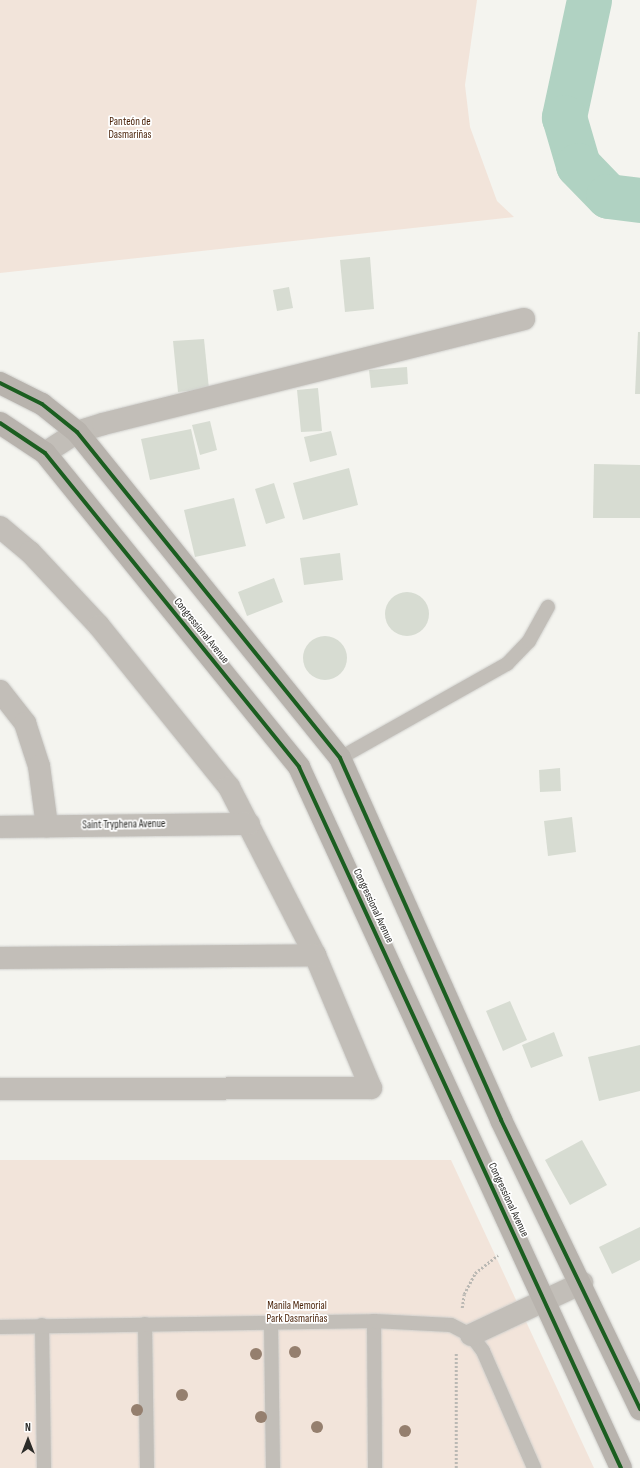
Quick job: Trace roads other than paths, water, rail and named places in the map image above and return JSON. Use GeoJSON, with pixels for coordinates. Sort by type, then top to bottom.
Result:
{"type":"FeatureCollection","features":[{"type":"Feature","properties":{"kind":"main road"},"geometry":{"type":"LineString","coordinates":[[0,383],[42,404],[76,432],[340,758],[501,1120],[582,1283],[640,1410]]}},
{"type":"Feature","properties":{"kind":"main road","name":"Congressional Avenue"},"geometry":{"type":"LineString","coordinates":[[0,423],[46,453],[299,767],[621,1468]]}},
{"type":"Feature","properties":{"kind":"street"},"geometry":{"type":"LineString","coordinates":[[46,453],[76,432],[524,319]]}},
{"type":"Feature","properties":{"kind":"street"},"geometry":{"type":"LineString","coordinates":[[0,527],[30,552],[99,626],[229,787],[315,954],[371,1088],[0,1088]]}},
{"type":"Feature","properties":{"kind":"street"},"geometry":{"type":"LineString","coordinates":[[0,691],[25,723],[39,766],[47,826]]}},
{"type":"Feature","properties":{"kind":"street","name":"Saint Tryphena Avenue"},"geometry":{"type":"LineString","coordinates":[[0,827],[248,824]]}},
{"type":"Feature","properties":{"kind":"street"},"geometry":{"type":"LineString","coordinates":[[0,958],[315,954]]}},
{"type":"Feature","properties":{"kind":"street"},"geometry":{"type":"LineString","coordinates":[[465,1332],[544,1301],[582,1283]]}},
{"type":"Feature","properties":{"kind":"lane"},"geometry":{"type":"LineString","coordinates":[[340,758],[507,664],[529,642],[548,607]]}},
{"type":"Feature","properties":{"kind":"lane"},"geometry":{"type":"LineString","coordinates":[[374,1321],[375,1468]]}},
{"type":"Feature","properties":{"kind":"lane"},"geometry":{"type":"LineString","coordinates":[[0,1327],[42,1325],[271,1324],[374,1321],[435,1322],[465,1332],[486,1357],[534,1468]]}},
{"type":"Feature","properties":{"kind":"lane"},"geometry":{"type":"LineString","coordinates":[[145,1324],[147,1468]]}},
{"type":"Feature","properties":{"kind":"lane"},"geometry":{"type":"LineString","coordinates":[[271,1324],[273,1468]]}},
{"type":"Feature","properties":{"kind":"lane"},"geometry":{"type":"LineString","coordinates":[[42,1325],[44,1468]]}},
{"type":"Feature","properties":{"kind":"waterway"},"geometry":{"type":"LineString","coordinates":[[589,0],[564,117],[578,165],[608,196],[640,200]]}},
{"type":"Feature","properties":{"kind":"park label","name":"Panteón de Dasmariñas"},"geometry":{"type":"Point","coordinates":[130,129]}},
{"type":"Feature","properties":{"kind":"park label","name":"Manila Memorial Park Dasmariñas"},"geometry":{"type":"Point","coordinates":[297,1313]}}]}
